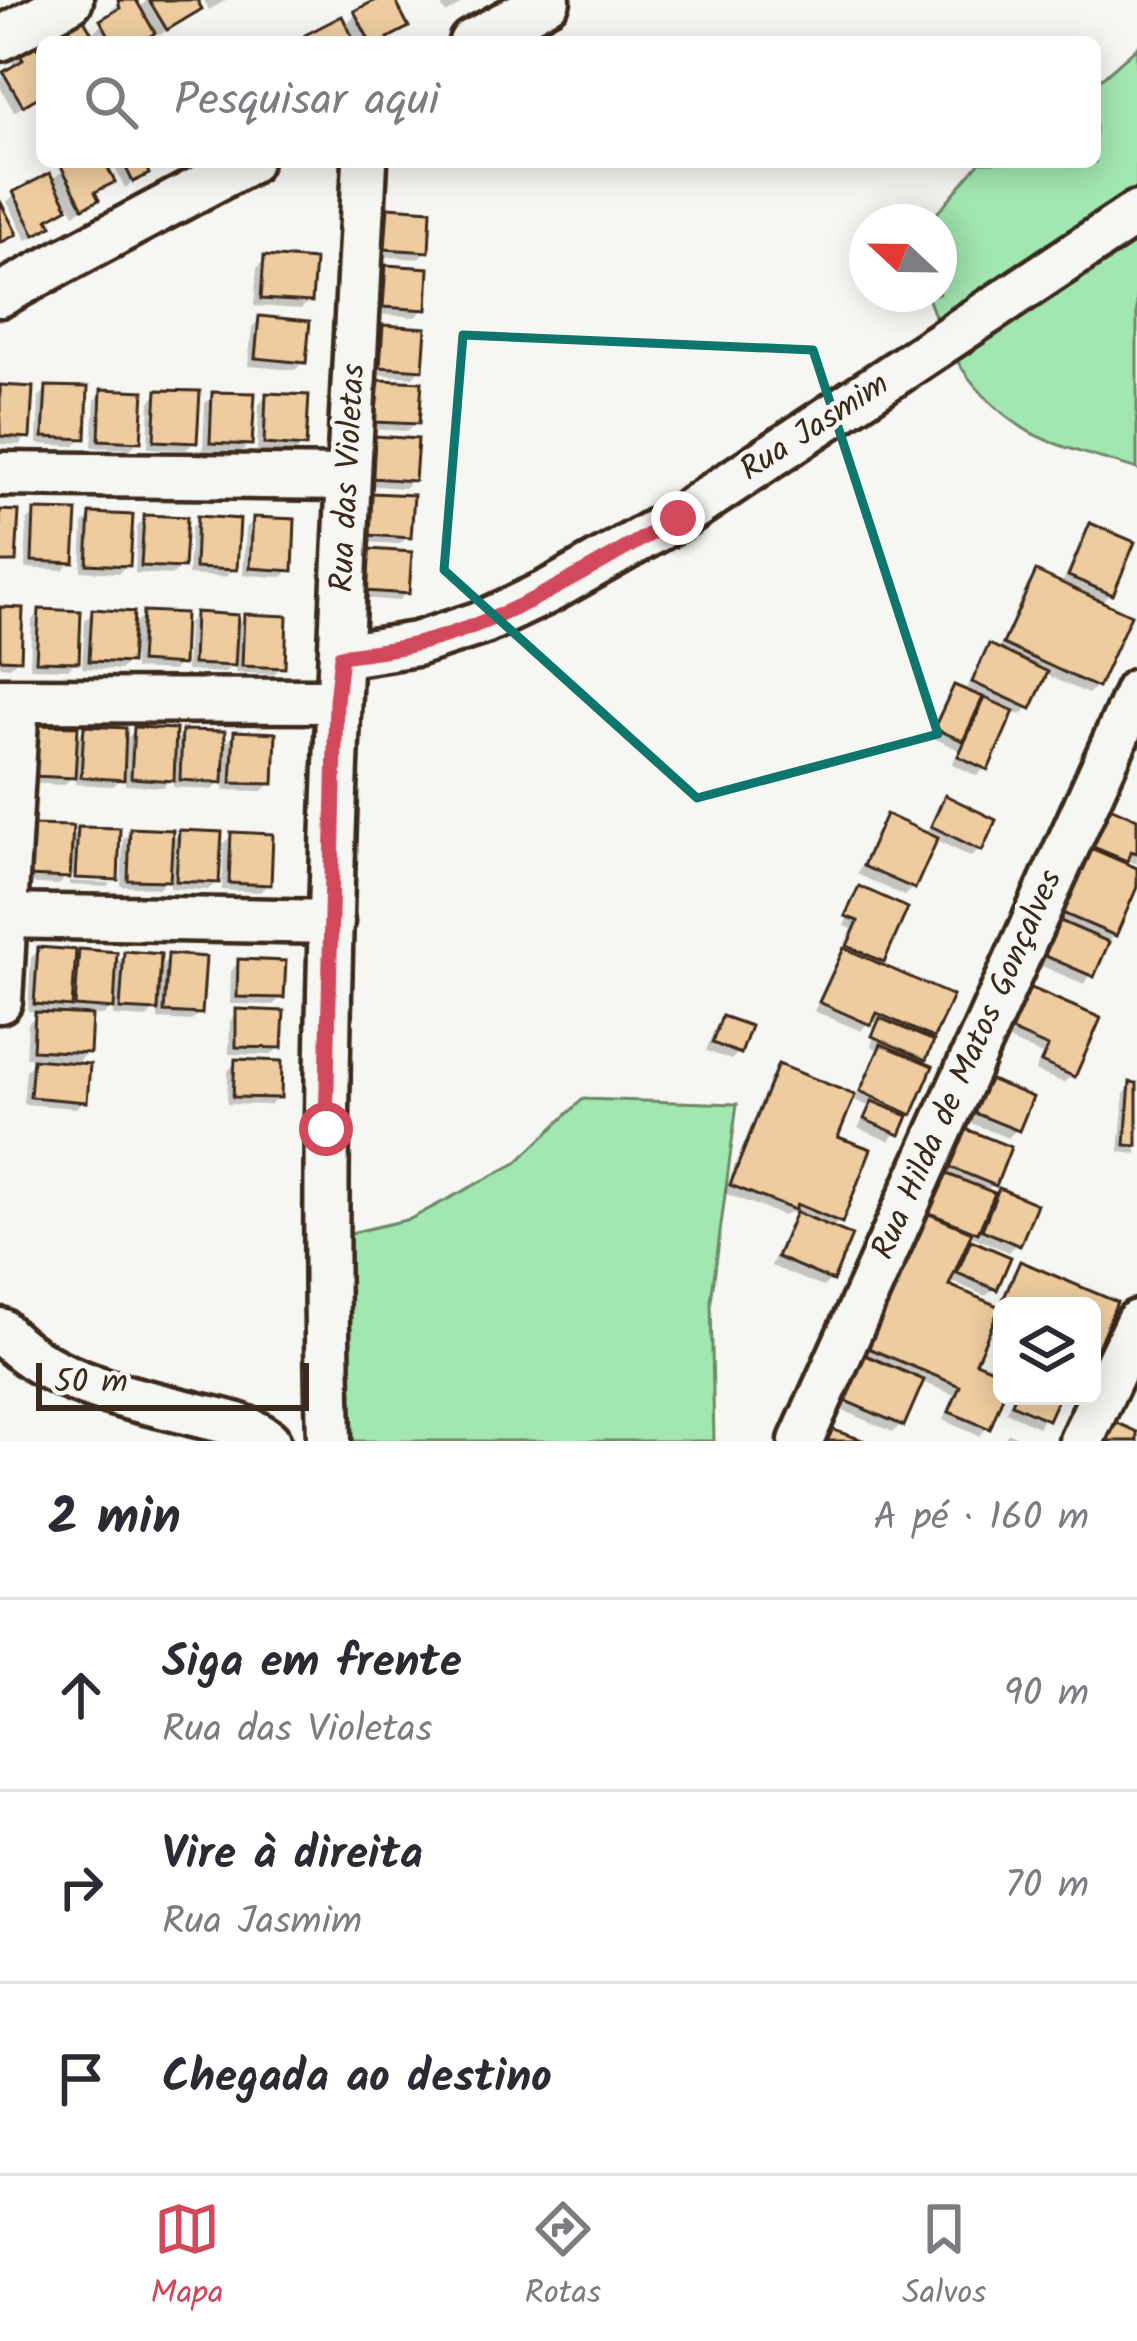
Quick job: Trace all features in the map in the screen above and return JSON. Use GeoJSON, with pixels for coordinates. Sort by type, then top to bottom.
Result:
{"type":"FeatureCollection","features":[{"type":"Feature","properties":{"kind":"street"},"geometry":{"type":"LineString","coordinates":[[0,39],[71,0]]}},
{"type":"Feature","properties":{"kind":"street"},"geometry":{"type":"LineString","coordinates":[[482,36],[548,0]]}},
{"type":"Feature","properties":{"kind":"street"},"geometry":{"type":"LineString","coordinates":[[0,295],[238,168]]}},
{"type":"Feature","properties":{"kind":"street","name":"Rua das Violetas"},"geometry":{"type":"LineString","coordinates":[[329,1441],[326,1151],[336,701],[365,168]]}},
{"type":"Feature","properties":{"kind":"street","name":"Rua Jasmim"},"geometry":{"type":"LineString","coordinates":[[341,656],[416,644],[484,622],[549,591],[678,518],[1137,213]]}},
{"type":"Feature","properties":{"kind":"street"},"geometry":{"type":"LineString","coordinates":[[0,474],[348,478]]}},
{"type":"Feature","properties":{"kind":"street","name":"Rua Hilda de Matos Gonçalves"},"geometry":{"type":"LineString","coordinates":[[801,1441],[1137,691]]}},
{"type":"Feature","properties":{"kind":"street"},"geometry":{"type":"LineString","coordinates":[[0,1001],[9,700],[336,701]]}},
{"type":"Feature","properties":{"kind":"street"},"geometry":{"type":"LineString","coordinates":[[3,916],[332,922]]}},
{"type":"Feature","properties":{"kind":"street"},"geometry":{"type":"LineString","coordinates":[[1081,1441],[1137,1322]]}},
{"type":"Feature","properties":{"kind":"street"},"geometry":{"type":"LineString","coordinates":[[0,1330],[31,1359],[62,1374],[240,1426],[268,1441]]}},
{"type":"Feature","properties":{"kind":"highlighted area"},"geometry":{"type":"Polygon","coordinates":[[[463,335],[813,350],[938,734],[697,798],[444,570],[463,335]]]}},
{"type":"Feature","properties":{"kind":"green space"},"geometry":{"type":"Polygon","coordinates":[[[1137,47],[1137,469],[1047,440],[1005,415],[963,369],[934,312],[957,312],[957,204],[945,204],[975,168],[1101,168],[1101,79],[1137,47]]]}},
{"type":"Feature","properties":{"kind":"green space"},"geometry":{"type":"Polygon","coordinates":[[[583,1099],[737,1104],[711,1301],[714,1441],[317,1441],[312,1242],[410,1219],[516,1163],[583,1099]]]}},
{"type":"Feature","properties":{"kind":"building"},"geometry":{"type":"Polygon","coordinates":[[[118,0],[136,0],[155,33],[109,36],[100,20],[120,8],[118,0]]]}},
{"type":"Feature","properties":{"kind":"building"},"geometry":{"type":"Polygon","coordinates":[[[149,0],[197,0],[202,9],[167,30],[149,0]]]}},
{"type":"Feature","properties":{"kind":"building"},"geometry":{"type":"Polygon","coordinates":[[[376,0],[395,0],[409,27],[392,36],[367,36],[354,11],[376,0]]]}},
{"type":"Feature","properties":{"kind":"building"},"geometry":{"type":"Polygon","coordinates":[[[342,16],[352,36],[306,36],[342,16]]]}},
{"type":"Feature","properties":{"kind":"building"},"geometry":{"type":"Polygon","coordinates":[[[83,18],[94,36],[70,36],[68,28],[83,18]]]}},
{"type":"Feature","properties":{"kind":"building"},"geometry":{"type":"Polygon","coordinates":[[[36,46],[36,98],[23,106],[3,72],[23,60],[19,53],[36,46]]]}},
{"type":"Feature","properties":{"kind":"building"},"geometry":{"type":"Polygon","coordinates":[[[62,168],[108,168],[115,182],[95,192],[99,200],[83,208],[62,168]]]}},
{"type":"Feature","properties":{"kind":"building"},"geometry":{"type":"Polygon","coordinates":[[[126,168],[147,168],[149,174],[133,182],[126,168]]]}},
{"type":"Feature","properties":{"kind":"building"},"geometry":{"type":"Polygon","coordinates":[[[50,173],[68,208],[48,219],[52,226],[35,235],[13,192],[50,173]]]}},
{"type":"Feature","properties":{"kind":"building"},"geometry":{"type":"Polygon","coordinates":[[[0,201],[17,234],[0,243],[0,201]]]}},
{"type":"Feature","properties":{"kind":"building"},"geometry":{"type":"Polygon","coordinates":[[[388,207],[431,210],[429,252],[385,249],[388,207]]]}},
{"type":"Feature","properties":{"kind":"building"},"geometry":{"type":"Polygon","coordinates":[[[264,256],[315,260],[312,302],[261,299],[264,256]]]}},
{"type":"Feature","properties":{"kind":"building"},"geometry":{"type":"Polygon","coordinates":[[[386,265],[429,268],[427,310],[383,307],[386,265]]]}},
{"type":"Feature","properties":{"kind":"building"},"geometry":{"type":"Polygon","coordinates":[[[259,316],[310,321],[306,363],[255,358],[259,316]]]}},
{"type":"Feature","properties":{"kind":"building"},"geometry":{"type":"Polygon","coordinates":[[[383,325],[426,328],[423,370],[380,367],[383,325]]]}},
{"type":"Feature","properties":{"kind":"building"},"geometry":{"type":"Polygon","coordinates":[[[379,380],[422,382],[419,424],[375,422],[379,380]]]}},
{"type":"Feature","properties":{"kind":"building"},"geometry":{"type":"Polygon","coordinates":[[[0,385],[33,387],[30,438],[0,436],[0,385]]]}},
{"type":"Feature","properties":{"kind":"building"},"geometry":{"type":"Polygon","coordinates":[[[46,386],[88,387],[86,439],[43,437],[46,386]]]}},
{"type":"Feature","properties":{"kind":"building"},"geometry":{"type":"Polygon","coordinates":[[[101,389],[144,391],[141,442],[99,440],[101,389]]]}},
{"type":"Feature","properties":{"kind":"building"},"geometry":{"type":"Polygon","coordinates":[[[157,390],[200,391],[197,443],[154,441],[157,390]]]}},
{"type":"Feature","properties":{"kind":"building"},"geometry":{"type":"Polygon","coordinates":[[[212,392],[255,393],[252,445],[210,443],[212,392]]]}},
{"type":"Feature","properties":{"kind":"building"},"geometry":{"type":"Polygon","coordinates":[[[266,393],[309,395],[306,447],[264,444],[266,393]]]}},
{"type":"Feature","properties":{"kind":"building"},"geometry":{"type":"Polygon","coordinates":[[[375,436],[418,439],[415,481],[372,478],[375,436]]]}},
{"type":"Feature","properties":{"kind":"building"},"geometry":{"type":"Polygon","coordinates":[[[371,493],[414,495],[411,538],[368,535],[371,493]]]}},
{"type":"Feature","properties":{"kind":"building"},"geometry":{"type":"Polygon","coordinates":[[[0,510],[19,511],[16,562],[0,562],[0,510]]]}},
{"type":"Feature","properties":{"kind":"building"},"geometry":{"type":"Polygon","coordinates":[[[34,510],[77,511],[74,563],[32,561],[34,510]]]}},
{"type":"Feature","properties":{"kind":"building"},"geometry":{"type":"Polygon","coordinates":[[[90,513],[133,515],[130,566],[87,564],[90,513]]]}},
{"type":"Feature","properties":{"kind":"building"},"geometry":{"type":"Polygon","coordinates":[[[144,515],[187,517],[184,568],[141,566],[144,515]]]}},
{"type":"Feature","properties":{"kind":"building"},"geometry":{"type":"Polygon","coordinates":[[[197,516],[240,519],[237,570],[195,568],[197,516]]]}},
{"type":"Feature","properties":{"kind":"building"},"geometry":{"type":"Polygon","coordinates":[[[253,517],[295,519],[293,571],[250,568],[253,517]]]}},
{"type":"Feature","properties":{"kind":"building"},"geometry":{"type":"Polygon","coordinates":[[[1090,523],[1135,542],[1113,595],[1068,576],[1090,523]]]}},
{"type":"Feature","properties":{"kind":"building"},"geometry":{"type":"Polygon","coordinates":[[[368,549],[412,552],[409,594],[365,591],[368,549]]]}},
{"type":"Feature","properties":{"kind":"building"},"geometry":{"type":"Polygon","coordinates":[[[1036,571],[1131,615],[1098,688],[1003,644],[1036,571]]]}},
{"type":"Feature","properties":{"kind":"building"},"geometry":{"type":"Polygon","coordinates":[[[0,607],[23,608],[21,660],[0,659],[0,607]]]}},
{"type":"Feature","properties":{"kind":"building"},"geometry":{"type":"Polygon","coordinates":[[[39,609],[81,611],[79,662],[36,661],[39,609]]]}},
{"type":"Feature","properties":{"kind":"building"},"geometry":{"type":"Polygon","coordinates":[[[92,609],[134,612],[131,663],[89,661],[92,609]]]}},
{"type":"Feature","properties":{"kind":"building"},"geometry":{"type":"Polygon","coordinates":[[[143,611],[185,613],[183,665],[140,662],[143,611]]]}},
{"type":"Feature","properties":{"kind":"building"},"geometry":{"type":"Polygon","coordinates":[[[195,612],[238,615],[235,666],[193,664],[195,612]]]}},
{"type":"Feature","properties":{"kind":"building"},"geometry":{"type":"Polygon","coordinates":[[[244,614],[287,616],[285,668],[242,666],[244,614]]]}},
{"type":"Feature","properties":{"kind":"building"},"geometry":{"type":"Polygon","coordinates":[[[989,644],[1048,672],[1031,709],[972,682],[989,644]]]}},
{"type":"Feature","properties":{"kind":"building"},"geometry":{"type":"Polygon","coordinates":[[[954,685],[983,697],[963,741],[934,728],[954,685]]]}},
{"type":"Feature","properties":{"kind":"building"},"geometry":{"type":"Polygon","coordinates":[[[985,698],[1014,711],[988,770],[958,756],[985,698]]]}},
{"type":"Feature","properties":{"kind":"building"},"geometry":{"type":"Polygon","coordinates":[[[35,725],[78,726],[75,778],[32,776],[35,725]]]}},
{"type":"Feature","properties":{"kind":"building"},"geometry":{"type":"Polygon","coordinates":[[[84,726],[126,728],[124,780],[81,777],[84,726]]]}},
{"type":"Feature","properties":{"kind":"building"},"geometry":{"type":"Polygon","coordinates":[[[134,727],[176,729],[174,781],[131,778],[134,727]]]}},
{"type":"Feature","properties":{"kind":"building"},"geometry":{"type":"Polygon","coordinates":[[[182,730],[225,731],[223,783],[180,780],[182,730]]]}},
{"type":"Feature","properties":{"kind":"building"},"geometry":{"type":"Polygon","coordinates":[[[234,731],[276,733],[274,784],[231,783],[234,731]]]}},
{"type":"Feature","properties":{"kind":"building"},"geometry":{"type":"Polygon","coordinates":[[[945,795],[996,820],[982,851],[931,826],[945,795]]]}},
{"type":"Feature","properties":{"kind":"building"},"geometry":{"type":"Polygon","coordinates":[[[1110,807],[1137,819],[1137,853],[1131,851],[1127,861],[1093,847],[1110,807]]]}},
{"type":"Feature","properties":{"kind":"building"},"geometry":{"type":"Polygon","coordinates":[[[886,814],[938,838],[915,889],[863,866],[886,814]]]}},
{"type":"Feature","properties":{"kind":"building"},"geometry":{"type":"Polygon","coordinates":[[[30,825],[73,826],[70,878],[28,876],[30,825]]]}},
{"type":"Feature","properties":{"kind":"building"},"geometry":{"type":"Polygon","coordinates":[[[78,827],[120,828],[118,880],[75,878],[78,827]]]}},
{"type":"Feature","properties":{"kind":"building"},"geometry":{"type":"Polygon","coordinates":[[[130,828],[173,830],[170,881],[128,880],[130,828]]]}},
{"type":"Feature","properties":{"kind":"building"},"geometry":{"type":"Polygon","coordinates":[[[179,830],[222,832],[219,883],[176,881],[179,830]]]}},
{"type":"Feature","properties":{"kind":"building"},"geometry":{"type":"Polygon","coordinates":[[[231,832],[273,834],[271,885],[229,883],[231,832]]]}},
{"type":"Feature","properties":{"kind":"building"},"geometry":{"type":"Polygon","coordinates":[[[1084,845],[1137,868],[1137,887],[1116,936],[1055,910],[1084,845]]]}},
{"type":"Feature","properties":{"kind":"building"},"geometry":{"type":"Polygon","coordinates":[[[859,886],[908,908],[884,962],[847,946],[858,921],[845,916],[859,886]]]}},
{"type":"Feature","properties":{"kind":"building"},"geometry":{"type":"Polygon","coordinates":[[[1058,920],[1109,942],[1094,977],[1043,955],[1058,920]]]}},
{"type":"Feature","properties":{"kind":"building"},"geometry":{"type":"Polygon","coordinates":[[[38,947],[76,950],[72,1007],[34,1004],[38,947]]]}},
{"type":"Feature","properties":{"kind":"building"},"geometry":{"type":"Polygon","coordinates":[[[844,948],[953,996],[934,1038],[877,1013],[871,1025],[819,1002],[844,948]]]}},
{"type":"Feature","properties":{"kind":"building"},"geometry":{"type":"Polygon","coordinates":[[[79,949],[117,952],[114,1009],[75,1006],[79,949]]]}},
{"type":"Feature","properties":{"kind":"building"},"geometry":{"type":"Polygon","coordinates":[[[124,951],[161,954],[158,1011],[120,1009],[124,951]]]}},
{"type":"Feature","properties":{"kind":"building"},"geometry":{"type":"Polygon","coordinates":[[[168,954],[206,957],[202,1014],[164,1012],[168,954]]]}},
{"type":"Feature","properties":{"kind":"building"},"geometry":{"type":"Polygon","coordinates":[[[238,959],[286,961],[284,998],[237,997],[238,959]]]}},
{"type":"Feature","properties":{"kind":"building"},"geometry":{"type":"Polygon","coordinates":[[[1022,984],[1101,1018],[1075,1077],[1041,1062],[1048,1047],[1003,1027],[1022,984]]]}},
{"type":"Feature","properties":{"kind":"building"},"geometry":{"type":"Polygon","coordinates":[[[236,1009],[284,1011],[282,1048],[236,1047],[236,1009]]]}},
{"type":"Feature","properties":{"kind":"building"},"geometry":{"type":"Polygon","coordinates":[[[35,1012],[92,1015],[90,1053],[33,1050],[35,1012]]]}},
{"type":"Feature","properties":{"kind":"building"},"geometry":{"type":"Polygon","coordinates":[[[722,1016],[751,1026],[741,1054],[712,1043],[722,1016]]]}},
{"type":"Feature","properties":{"kind":"building"},"geometry":{"type":"Polygon","coordinates":[[[880,1018],[934,1041],[926,1060],[872,1036],[880,1018]]]}},
{"type":"Feature","properties":{"kind":"building"},"geometry":{"type":"Polygon","coordinates":[[[881,1044],[933,1066],[912,1115],[860,1091],[881,1044]]]}},
{"type":"Feature","properties":{"kind":"building"},"geometry":{"type":"Polygon","coordinates":[[[33,1059],[90,1064],[87,1102],[30,1097],[33,1059]]]}},
{"type":"Feature","properties":{"kind":"building"},"geometry":{"type":"Polygon","coordinates":[[[235,1059],[282,1061],[281,1098],[233,1097],[235,1059]]]}},
{"type":"Feature","properties":{"kind":"building"},"geometry":{"type":"Polygon","coordinates":[[[778,1064],[855,1095],[838,1137],[871,1149],[842,1223],[730,1185],[778,1064]]]}},
{"type":"Feature","properties":{"kind":"building"},"geometry":{"type":"Polygon","coordinates":[[[976,1074],[1033,1097],[1019,1131],[962,1108],[976,1074]]]}},
{"type":"Feature","properties":{"kind":"building"},"geometry":{"type":"Polygon","coordinates":[[[1130,1082],[1137,1083],[1137,1146],[1125,1145],[1130,1082]]]}},
{"type":"Feature","properties":{"kind":"building"},"geometry":{"type":"Polygon","coordinates":[[[872,1101],[908,1116],[900,1135],[864,1119],[872,1101]]]}},
{"type":"Feature","properties":{"kind":"building"},"geometry":{"type":"Polygon","coordinates":[[[956,1125],[1011,1147],[996,1186],[940,1163],[956,1125]]]}},
{"type":"Feature","properties":{"kind":"building"},"geometry":{"type":"Polygon","coordinates":[[[937,1170],[995,1193],[978,1233],[922,1210],[937,1170]]]}},
{"type":"Feature","properties":{"kind":"building"},"geometry":{"type":"Polygon","coordinates":[[[999,1188],[1037,1204],[1020,1246],[982,1230],[999,1188]]]}},
{"type":"Feature","properties":{"kind":"building"},"geometry":{"type":"Polygon","coordinates":[[[796,1212],[852,1235],[833,1281],[777,1257],[796,1212]]]}},
{"type":"Feature","properties":{"kind":"building"},"geometry":{"type":"Polygon","coordinates":[[[925,1212],[972,1232],[949,1285],[993,1304],[993,1323],[976,1362],[993,1369],[993,1405],[999,1405],[990,1429],[949,1412],[960,1386],[868,1348],[925,1212]]]}},
{"type":"Feature","properties":{"kind":"building"},"geometry":{"type":"Polygon","coordinates":[[[971,1240],[1011,1257],[997,1290],[957,1273],[971,1240]]]}},
{"type":"Feature","properties":{"kind":"building"},"geometry":{"type":"Polygon","coordinates":[[[1020,1261],[1117,1302],[1101,1340],[1101,1297],[1004,1297],[1020,1261]]]}},
{"type":"Feature","properties":{"kind":"building"},"geometry":{"type":"Polygon","coordinates":[[[863,1354],[924,1380],[904,1426],[843,1400],[863,1354]]]}},
{"type":"Feature","properties":{"kind":"building"},"geometry":{"type":"Polygon","coordinates":[[[1014,1405],[1055,1405],[1048,1420],[1014,1405]]]}},
{"type":"Feature","properties":{"kind":"building"},"geometry":{"type":"Polygon","coordinates":[[[1106,1418],[1137,1432],[1137,1441],[1096,1441],[1106,1418]]]}},
{"type":"Feature","properties":{"kind":"building"},"geometry":{"type":"Polygon","coordinates":[[[825,1427],[865,1441],[820,1441],[825,1427]]]}},
{"type":"Feature","properties":{"kind":"route"},"geometry":{"type":"LineString","coordinates":[[326,1129],[341,656],[416,644],[484,622],[678,518]]}}]}
